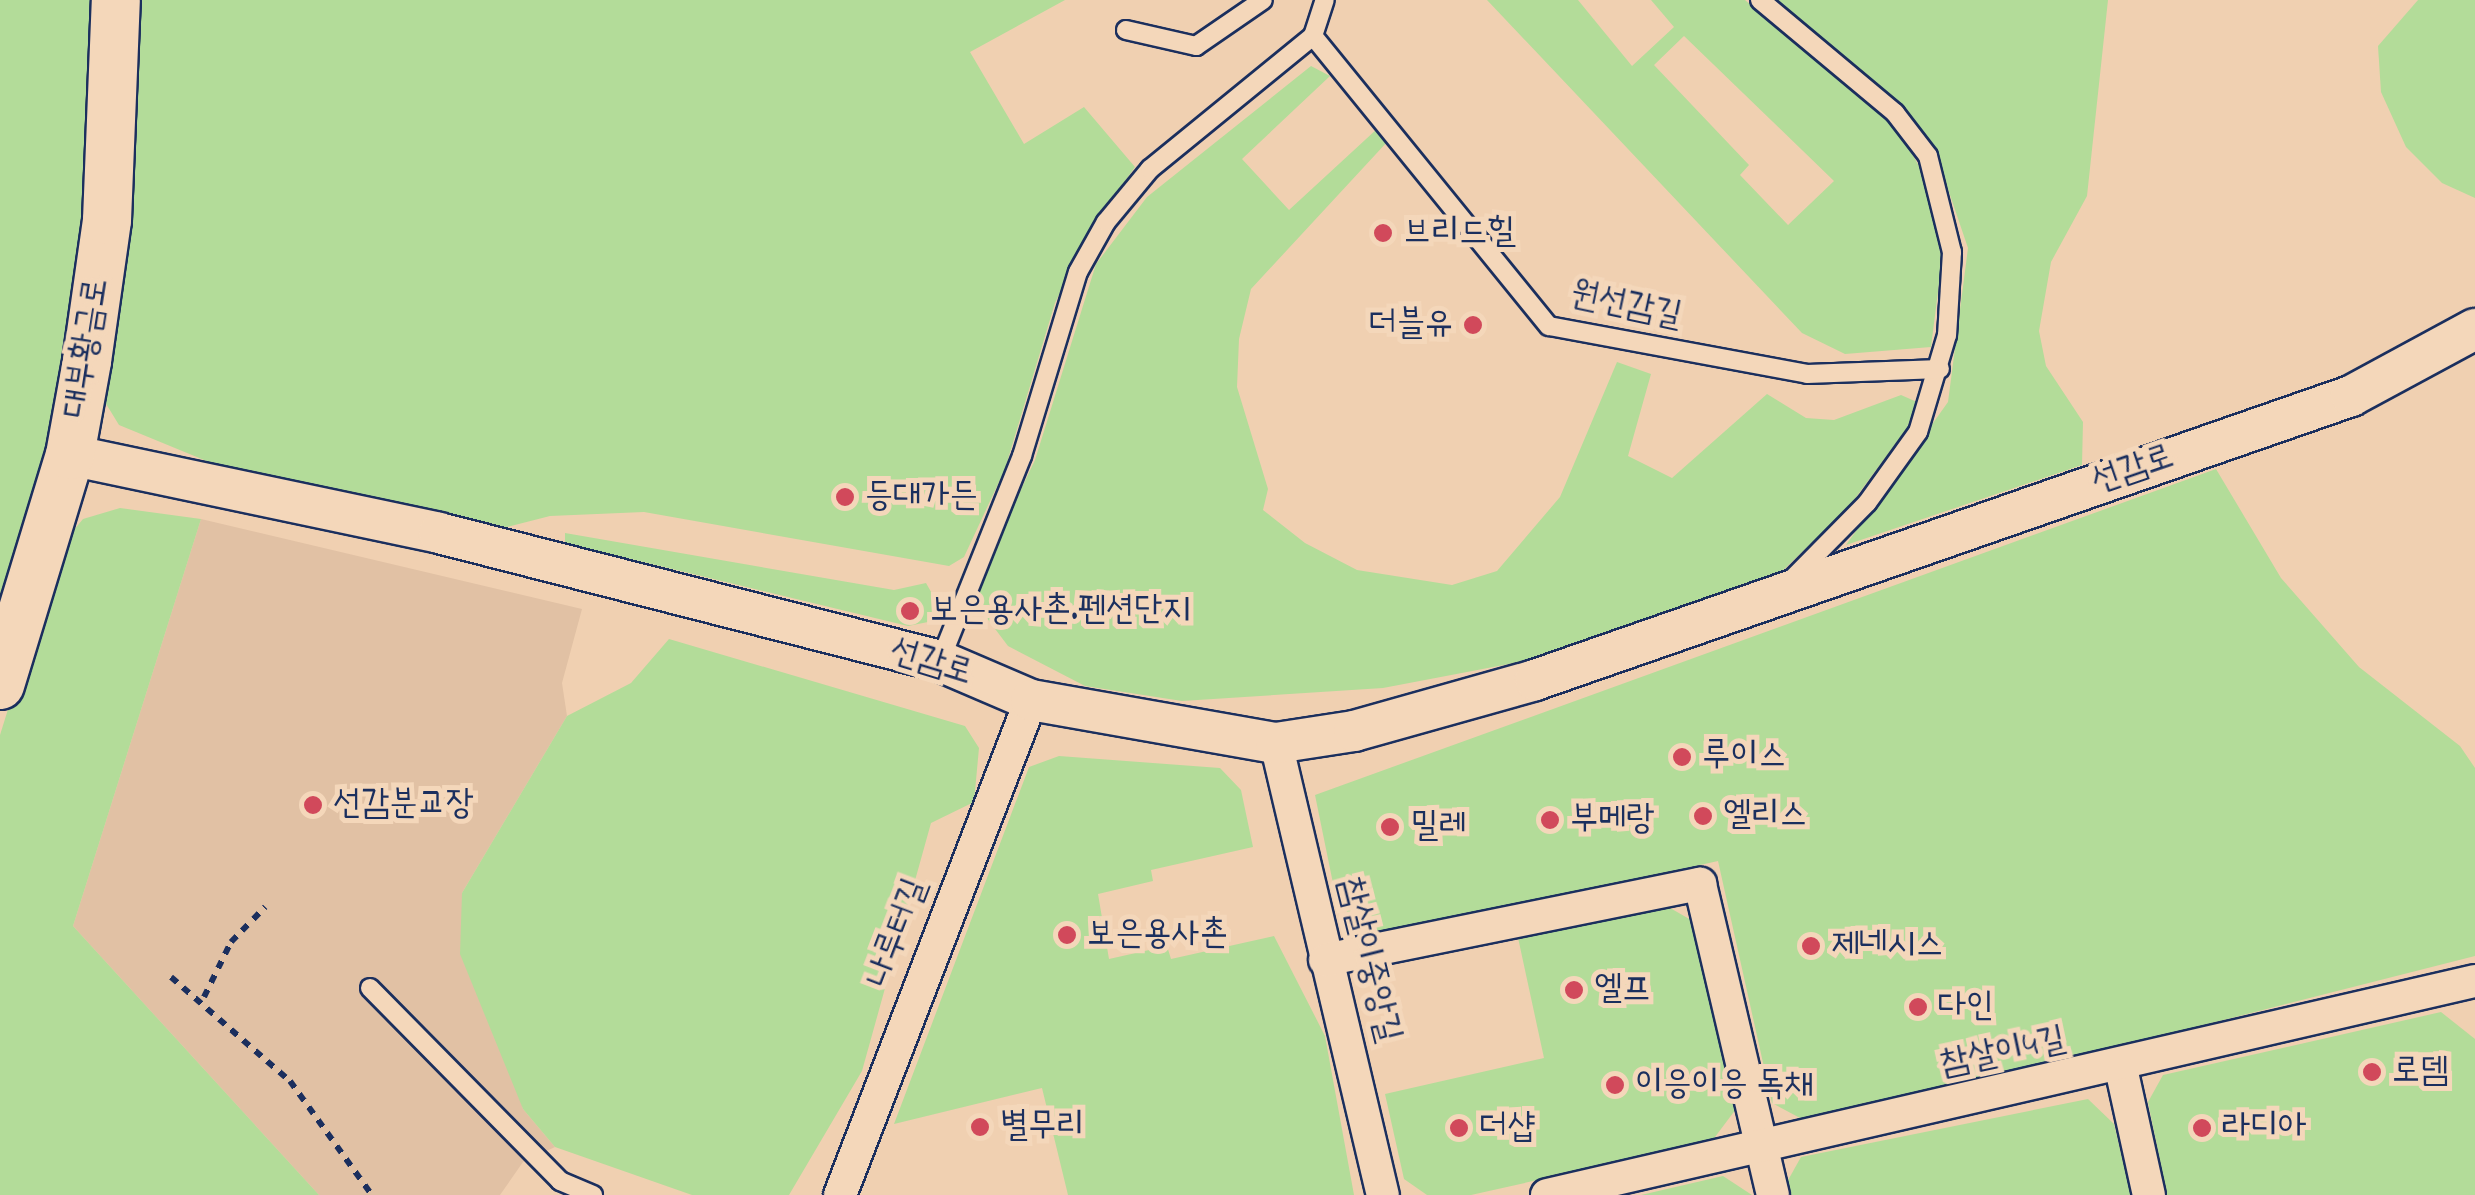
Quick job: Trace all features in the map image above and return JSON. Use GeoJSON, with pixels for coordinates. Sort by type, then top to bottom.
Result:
{"type":"FeatureCollection","features":[{"type":"Feature","properties":{"kind":"main road","name":"대부황금로"},"geometry":{"type":"LineString","coordinates":[[0,685],[70,455],[107,220],[116,0]]}},
{"type":"Feature","properties":{"kind":"street","name":"선감로"},"geometry":{"type":"LineString","coordinates":[[70,455],[439,533],[940,661],[1031,700],[1276,743],[1354,731],[1535,680],[1782,589],[2350,396],[2475,328]]}},
{"type":"Feature","properties":{"kind":"street","name":"나루터길"},"geometry":{"type":"LineString","coordinates":[[840,1195],[1031,700]]}},
{"type":"Feature","properties":{"kind":"street","name":"참살이중앙길"},"geometry":{"type":"LineString","coordinates":[[1276,743],[1383,1195]]}},
{"type":"Feature","properties":{"kind":"street"},"geometry":{"type":"LineString","coordinates":[[1325,960],[1700,884],[1773,1195]]}},
{"type":"Feature","properties":{"kind":"street","name":"참살이4길"},"geometry":{"type":"LineString","coordinates":[[1547,1195],[2120,1068],[2475,981]]}},
{"type":"Feature","properties":{"kind":"street"},"geometry":{"type":"LineString","coordinates":[[2120,1068],[2149,1195]]}},
{"type":"Feature","properties":{"kind":"lane"},"geometry":{"type":"LineString","coordinates":[[1126,30],[1196,46],[1263,0]]}},
{"type":"Feature","properties":{"kind":"lane"},"geometry":{"type":"LineString","coordinates":[[940,661],[1022,456],[1078,272],[1106,222],[1150,169],[1313,36],[1325,0]]}},
{"type":"Feature","properties":{"kind":"lane","name":"선감로"},"geometry":{"type":"LineString","coordinates":[[1760,0],[1895,113],[1928,156],[1952,252],[1940,369],[1918,432],[1868,503],[1782,589]]}},
{"type":"Feature","properties":{"kind":"lane","name":"원선감길"},"geometry":{"type":"LineString","coordinates":[[1313,36],[1549,326],[1807,374],[1940,369]]}},
{"type":"Feature","properties":{"kind":"lane"},"geometry":{"type":"LineString","coordinates":[[370,988],[560,1180],[593,1195]]}},
{"type":"Feature","properties":{"kind":"path"},"geometry":{"type":"LineString","coordinates":[[204,997],[231,942],[265,907]]}},
{"type":"Feature","properties":{"kind":"path"},"geometry":{"type":"LineString","coordinates":[[171,977],[204,997],[290,1082],[372,1195]]}},
{"type":"Feature","properties":{"kind":"shaded area","name":"선감분교장"},"geometry":{"type":"Polygon","coordinates":[[[201,519],[582,609],[562,683],[567,716],[462,893],[523,1109],[555,1147],[523,1162],[500,1195],[319,1195],[73,926],[201,519]]]}},
{"type":"Feature","properties":{"kind":"green space"},"geometry":{"type":"Polygon","coordinates":[[[0,0],[101,0],[92,178],[55,417],[0,606],[0,0]]]}},
{"type":"Feature","properties":{"kind":"green space"},"geometry":{"type":"Polygon","coordinates":[[[136,0],[1065,0],[970,52],[1024,144],[1084,107],[1135,167],[1092,227],[1055,303],[1005,469],[964,557],[949,566],[644,512],[550,516],[503,528],[243,476],[119,425],[100,394],[136,0]]]}},
{"type":"Feature","properties":{"kind":"green space"},"geometry":{"type":"Polygon","coordinates":[[[1487,0],[1578,0],[1632,66],[1674,27],[1651,0],[1745,0],[1899,131],[1923,173],[1942,260],[1931,347],[1845,354],[1802,333],[1487,0]],[[1684,36],[1654,65],[1749,165],[1740,175],[1788,225],[1834,181],[1684,36]]]}},
{"type":"Feature","properties":{"kind":"green space"},"geometry":{"type":"Polygon","coordinates":[[[1775,0],[2108,0],[2087,196],[2051,262],[2039,331],[2046,366],[2083,422],[2082,465],[1846,545],[1948,402],[1968,248],[1932,142],[1775,0]]]}},
{"type":"Feature","properties":{"kind":"green space"},"geometry":{"type":"Polygon","coordinates":[[[2418,0],[2475,0],[2475,198],[2442,183],[2406,147],[2381,92],[2378,46],[2418,0]]]}},
{"type":"Feature","properties":{"kind":"green space"},"geometry":{"type":"Polygon","coordinates":[[[1311,66],[1330,76],[1242,159],[1289,210],[1378,128],[1388,141],[1251,289],[1239,339],[1237,387],[1268,489],[1263,510],[1305,543],[1357,570],[1452,585],[1497,571],[1560,497],[1617,362],[1651,374],[1628,456],[1672,478],[1767,394],[1806,418],[1834,420],[1901,395],[1917,402],[1907,428],[1848,508],[1776,577],[1535,659],[1383,688],[1182,701],[1085,686],[1008,646],[977,605],[980,575],[1035,460],[1096,264],[1147,197],[1311,66]]]}},
{"type":"Feature","properties":{"kind":"green space"},"geometry":{"type":"Polygon","coordinates":[[[2216,469],[2281,578],[2359,667],[2460,746],[2475,768],[2475,956],[1925,1096],[1800,1118],[1772,1103],[1718,861],[1380,937],[1362,930],[1336,898],[1315,795],[2216,469]]]}},
{"type":"Feature","properties":{"kind":"green space"},"geometry":{"type":"Polygon","coordinates":[[[120,508],[201,519],[73,926],[319,1195],[0,1195],[0,735],[58,549],[83,519],[120,508]]]}},
{"type":"Feature","properties":{"kind":"green space"},"geometry":{"type":"Polygon","coordinates":[[[565,533],[894,590],[926,583],[938,604],[928,622],[908,626],[565,543],[565,533]]]}},
{"type":"Feature","properties":{"kind":"green space"},"geometry":{"type":"Polygon","coordinates":[[[669,639],[965,726],[979,748],[974,802],[931,823],[862,1071],[789,1195],[692,1195],[555,1147],[523,1109],[460,954],[462,893],[567,716],[631,683],[669,639]]]}},
{"type":"Feature","properties":{"kind":"green space"},"geometry":{"type":"Polygon","coordinates":[[[1059,756],[1220,768],[1241,790],[1253,847],[1151,870],[1153,881],[1098,894],[1109,959],[1167,946],[1171,959],[1274,936],[1325,1036],[1354,1195],[1068,1195],[1042,1088],[894,1124],[1029,767],[1059,756]]]}},
{"type":"Feature","properties":{"kind":"green space"},"geometry":{"type":"Polygon","coordinates":[[[1658,901],[1691,920],[1736,1109],[1712,1141],[1471,1195],[1427,1195],[1404,1179],[1385,1094],[1544,1058],[1517,933],[1658,901]]]}},
{"type":"Feature","properties":{"kind":"green space"},"geometry":{"type":"Polygon","coordinates":[[[2441,1012],[2475,1039],[2475,1195],[2167,1195],[2148,1102],[2163,1075],[2441,1012]]]}},
{"type":"Feature","properties":{"kind":"green space"},"geometry":{"type":"Polygon","coordinates":[[[2088,1099],[2114,1124],[2131,1195],[1790,1195],[1787,1182],[1801,1157],[2088,1099]]]}},
{"type":"Feature","properties":{"kind":"green space"},"geometry":{"type":"Polygon","coordinates":[[[1723,1176],[1752,1195],[1641,1195],[1723,1176]]]}},
{"type":"Feature","properties":{"kind":"place","name":"브리드힐"},"geometry":{"type":"Point","coordinates":[1383,233]}},
{"type":"Feature","properties":{"kind":"place","name":"더블유"},"geometry":{"type":"Point","coordinates":[1473,325]}},
{"type":"Feature","properties":{"kind":"place","name":"등대가든"},"geometry":{"type":"Point","coordinates":[845,497]}},
{"type":"Feature","properties":{"kind":"place","name":"보은용사촌.펜션단지"},"geometry":{"type":"Point","coordinates":[910,611]}},
{"type":"Feature","properties":{"kind":"place","name":"루이스"},"geometry":{"type":"Point","coordinates":[1682,757]}},
{"type":"Feature","properties":{"kind":"place","name":"선감분교장"},"geometry":{"type":"Point","coordinates":[313,805]}},
{"type":"Feature","properties":{"kind":"place","name":"엘리스"},"geometry":{"type":"Point","coordinates":[1703,816]}},
{"type":"Feature","properties":{"kind":"place","name":"부메랑"},"geometry":{"type":"Point","coordinates":[1550,820]}},
{"type":"Feature","properties":{"kind":"place","name":"밀레"},"geometry":{"type":"Point","coordinates":[1390,827]}},
{"type":"Feature","properties":{"kind":"place","name":"보은용사촌"},"geometry":{"type":"Point","coordinates":[1067,935]}},
{"type":"Feature","properties":{"kind":"place","name":"제네시스"},"geometry":{"type":"Point","coordinates":[1811,946]}},
{"type":"Feature","properties":{"kind":"place","name":"엘프"},"geometry":{"type":"Point","coordinates":[1574,990]}},
{"type":"Feature","properties":{"kind":"place","name":"다인"},"geometry":{"type":"Point","coordinates":[1918,1007]}},
{"type":"Feature","properties":{"kind":"place","name":"로뎀"},"geometry":{"type":"Point","coordinates":[2372,1072]}},
{"type":"Feature","properties":{"kind":"place","name":"이응이응 독채"},"geometry":{"type":"Point","coordinates":[1615,1085]}},
{"type":"Feature","properties":{"kind":"place","name":"별무리"},"geometry":{"type":"Point","coordinates":[980,1127]}},
{"type":"Feature","properties":{"kind":"place","name":"더샵"},"geometry":{"type":"Point","coordinates":[1459,1128]}},
{"type":"Feature","properties":{"kind":"place","name":"라디아"},"geometry":{"type":"Point","coordinates":[2202,1128]}}]}
